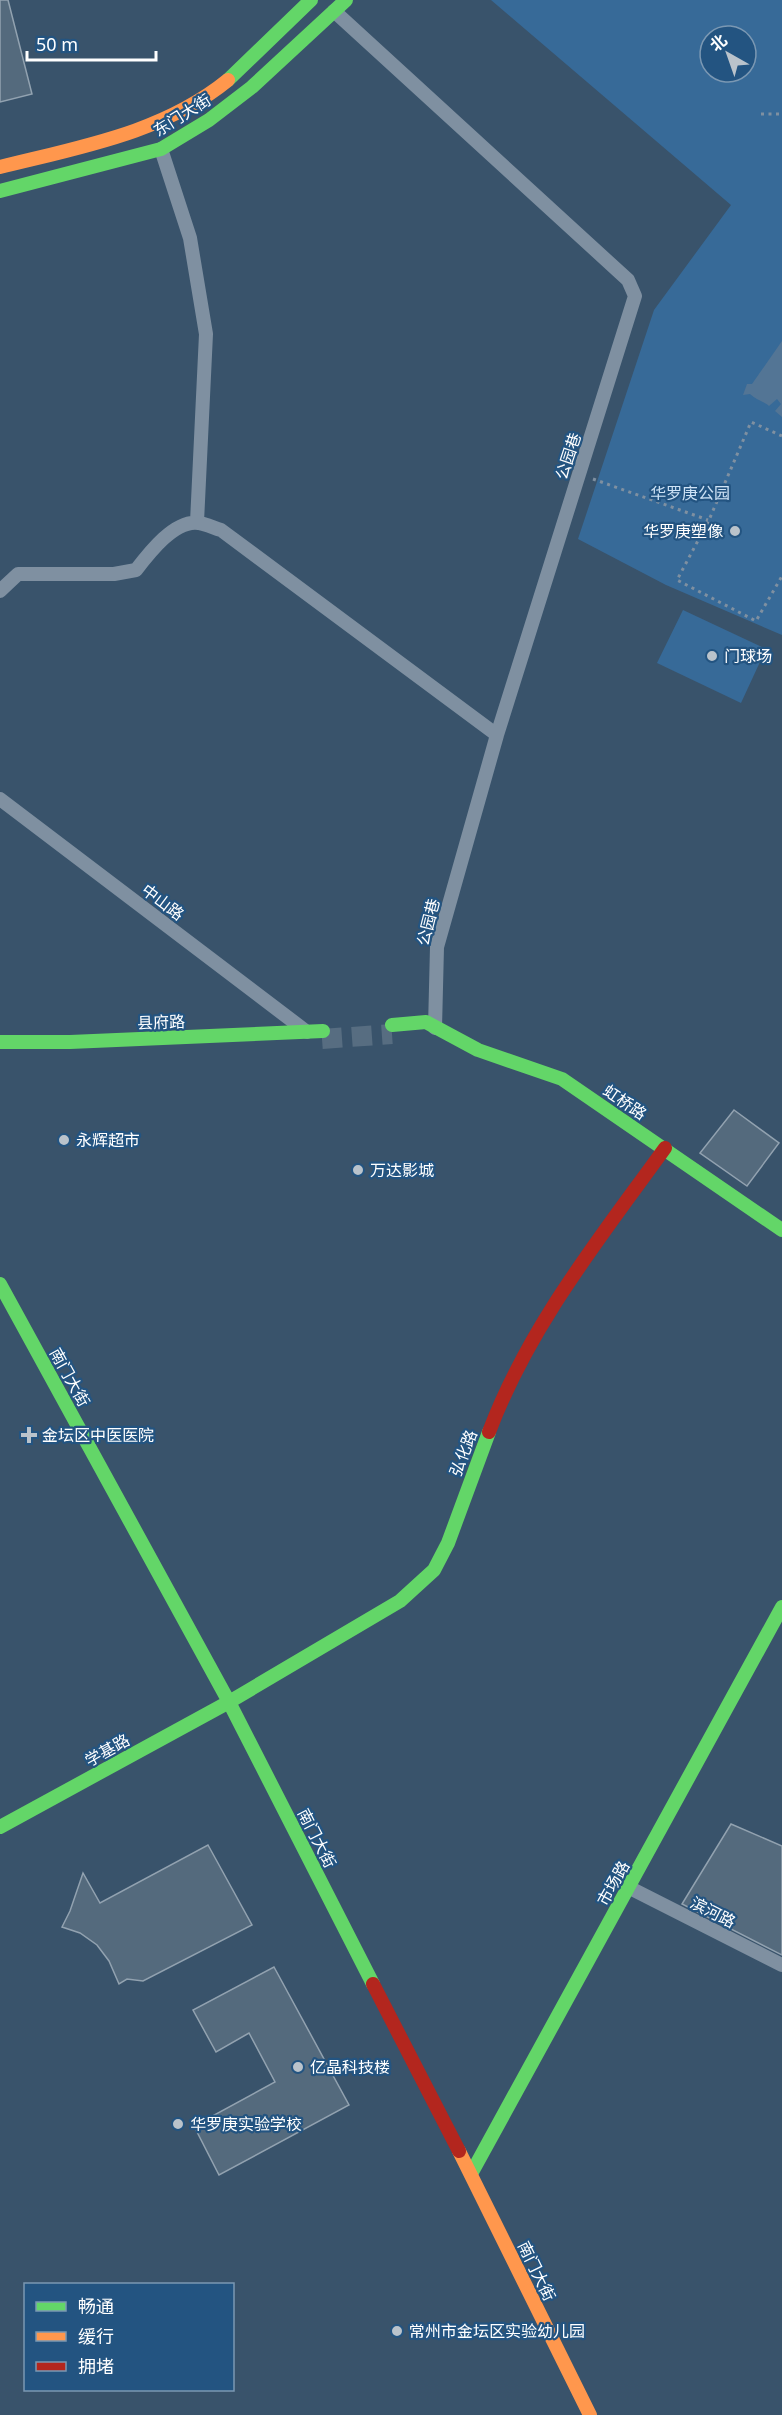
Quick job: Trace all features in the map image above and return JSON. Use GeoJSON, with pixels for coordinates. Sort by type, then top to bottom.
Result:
{"type":"FeatureCollection","features":[{"type":"Feature","properties":{"kind":"main road","name":"东门大街"},"geometry":{"type":"LineString","coordinates":[[0,166],[151,126],[202,99],[235,72],[311,0]]}},
{"type":"Feature","properties":{"kind":"main road","name":"东门大街"},"geometry":{"type":"LineString","coordinates":[[0,191],[161,149],[209,120],[252,87],[346,0]]}},
{"type":"Feature","properties":{"kind":"main road"},"geometry":{"type":"LineString","coordinates":[[392,1029],[424,1032],[435,1028]]}},
{"type":"Feature","properties":{"kind":"main road","name":"虹桥路"},"geometry":{"type":"LineString","coordinates":[[435,1028],[478,1050],[562,1079],[782,1230]]}},
{"type":"Feature","properties":{"kind":"main road","name":"县府路"},"geometry":{"type":"LineString","coordinates":[[0,1042],[70,1042],[307,1032],[322,1035],[74,1052],[0,1051]]}},
{"type":"Feature","properties":{"kind":"main road","name":"弘化路"},"geometry":{"type":"LineString","coordinates":[[229,1702],[400,1601],[435,1570],[448,1543],[497,1411],[516,1370],[555,1300],[665,1148]]}},
{"type":"Feature","properties":{"kind":"main road","name":"南门大街"},"geometry":{"type":"LineString","coordinates":[[0,1284],[229,1702],[471,2174],[590,2415]]}},
{"type":"Feature","properties":{"kind":"main road","name":"市场路"},"geometry":{"type":"LineString","coordinates":[[471,2174],[630,1888],[782,1607]]}},
{"type":"Feature","properties":{"kind":"main road","name":"学基路"},"geometry":{"type":"LineString","coordinates":[[0,1827],[229,1702]]}},
{"type":"Feature","properties":{"kind":"street","name":"公园巷"},"geometry":{"type":"LineString","coordinates":[[334,11],[628,280],[635,296],[497,735],[437,947],[435,1028]]}},
{"type":"Feature","properties":{"kind":"street"},"geometry":{"type":"LineString","coordinates":[[161,149],[190,238],[206,334],[197,522]]}},
{"type":"Feature","properties":{"kind":"street"},"geometry":{"type":"LineString","coordinates":[[0,591],[18,574],[114,574],[136,570],[153,548],[179,526],[197,522],[221,530],[497,735]]}},
{"type":"Feature","properties":{"kind":"street","name":"中山路"},"geometry":{"type":"LineString","coordinates":[[0,799],[307,1032]]}},
{"type":"Feature","properties":{"kind":"street","name":"滨河路"},"geometry":{"type":"LineString","coordinates":[[630,1888],[782,1965]]}},
{"type":"Feature","properties":{"kind":"path"},"geometry":{"type":"LineString","coordinates":[[761,114],[782,114]]}},
{"type":"Feature","properties":{"kind":"path"},"geometry":{"type":"LineString","coordinates":[[782,436],[751,422],[709,520],[677,580],[756,621],[782,576]]}},
{"type":"Feature","properties":{"kind":"path"},"geometry":{"type":"LineString","coordinates":[[580,474],[709,520]]}},
{"type":"Feature","properties":{"kind":"green space","name":"华罗庚公园"},"geometry":{"type":"Polygon","coordinates":[[[491,0],[782,0],[782,635],[666,585],[578,539],[654,310],[731,205],[491,0]]]}},
{"type":"Feature","properties":{"kind":"green space","name":"门球场"},"geometry":{"type":"Polygon","coordinates":[[[683,610],[766,649],[741,703],[657,663],[683,610]]]}},
{"type":"Feature","properties":{"kind":"shaded area"},"geometry":{"type":"Polygon","coordinates":[[[782,341],[782,417],[775,411],[781,404],[777,399],[769,406],[750,394],[743,395],[747,384],[752,384],[782,341]]]}},
{"type":"Feature","properties":{"kind":"building"},"geometry":{"type":"Polygon","coordinates":[[[0,0],[8,0],[32,94],[0,102],[0,0]]]}},
{"type":"Feature","properties":{"kind":"building"},"geometry":{"type":"Polygon","coordinates":[[[734,1110],[779,1143],[747,1186],[700,1153],[734,1110]]]}},
{"type":"Feature","properties":{"kind":"building"},"geometry":{"type":"Polygon","coordinates":[[[731,1824],[782,1846],[782,1955],[682,1904],[731,1824]]]}},
{"type":"Feature","properties":{"kind":"building"},"geometry":{"type":"Polygon","coordinates":[[[208,1845],[252,1925],[143,1981],[127,1979],[119,1984],[109,1961],[97,1945],[80,1933],[62,1927],[83,1873],[100,1903],[208,1845]]]}},
{"type":"Feature","properties":{"kind":"building","name":"亿晶科技楼"},"geometry":{"type":"Polygon","coordinates":[[[274,1967],[349,2105],[219,2175],[194,2126],[275,2082],[249,2033],[216,2052],[193,2010],[274,1967]]]}},
{"type":"Feature","properties":{"kind":"tunnel"},"geometry":{"type":"LineString","coordinates":[[322,1039],[392,1034]]}},
{"type":"Feature","properties":{"kind":"traffic: fast"},"geometry":{"type":"LineString","coordinates":[[228,80],[311,0]]}},
{"type":"Feature","properties":{"kind":"traffic: fast"},"geometry":{"type":"LineString","coordinates":[[0,191],[161,149],[209,120],[252,87],[346,0]]}},
{"type":"Feature","properties":{"kind":"traffic: fast"},"geometry":{"type":"LineString","coordinates":[[392,1025],[426,1022],[478,1050],[562,1079],[782,1230]]}},
{"type":"Feature","properties":{"kind":"traffic: fast"},"geometry":{"type":"LineString","coordinates":[[0,1042],[70,1042],[323,1031]]}},
{"type":"Feature","properties":{"kind":"traffic: fast"},"geometry":{"type":"LineString","coordinates":[[0,1284],[229,1702],[373,1984]]}},
{"type":"Feature","properties":{"kind":"traffic: fast"},"geometry":{"type":"LineString","coordinates":[[0,1827],[229,1702],[400,1601],[434,1570],[448,1543],[489,1432]]}},
{"type":"Feature","properties":{"kind":"traffic: fast"},"geometry":{"type":"LineString","coordinates":[[471,2174],[782,1607]]}},
{"type":"Feature","properties":{"kind":"traffic: slow"},"geometry":{"type":"LineString","coordinates":[[0,167],[90,145],[148,126],[203,98],[228,80]]}},
{"type":"Feature","properties":{"kind":"traffic: slow"},"geometry":{"type":"LineString","coordinates":[[459,2151],[590,2415]]}},
{"type":"Feature","properties":{"kind":"traffic: jam"},"geometry":{"type":"LineString","coordinates":[[489,1432],[505,1393],[545,1319],[591,1249],[665,1148]]}},
{"type":"Feature","properties":{"kind":"traffic: jam"},"geometry":{"type":"LineString","coordinates":[[373,1984],[459,2151]]}},
{"type":"Feature","properties":{"kind":"place","name":"华罗庚塑像"},"geometry":{"type":"Point","coordinates":[735,531]}},
{"type":"Feature","properties":{"kind":"place","name":"门球场"},"geometry":{"type":"Point","coordinates":[712,656]}},
{"type":"Feature","properties":{"kind":"place","name":"永辉超市"},"geometry":{"type":"Point","coordinates":[64,1140]}},
{"type":"Feature","properties":{"kind":"place","name":"万达影城"},"geometry":{"type":"Point","coordinates":[358,1170]}},
{"type":"Feature","properties":{"kind":"place","name":"金坛区中医医院"},"geometry":{"type":"Point","coordinates":[29,1435]}},
{"type":"Feature","properties":{"kind":"place","name":"亿晶科技楼"},"geometry":{"type":"Point","coordinates":[298,2067]}},
{"type":"Feature","properties":{"kind":"place","name":"华罗庚实验学校"},"geometry":{"type":"Point","coordinates":[178,2124]}},
{"type":"Feature","properties":{"kind":"place","name":"常州市金坛区实验幼儿园"},"geometry":{"type":"Point","coordinates":[397,2331]}}]}
